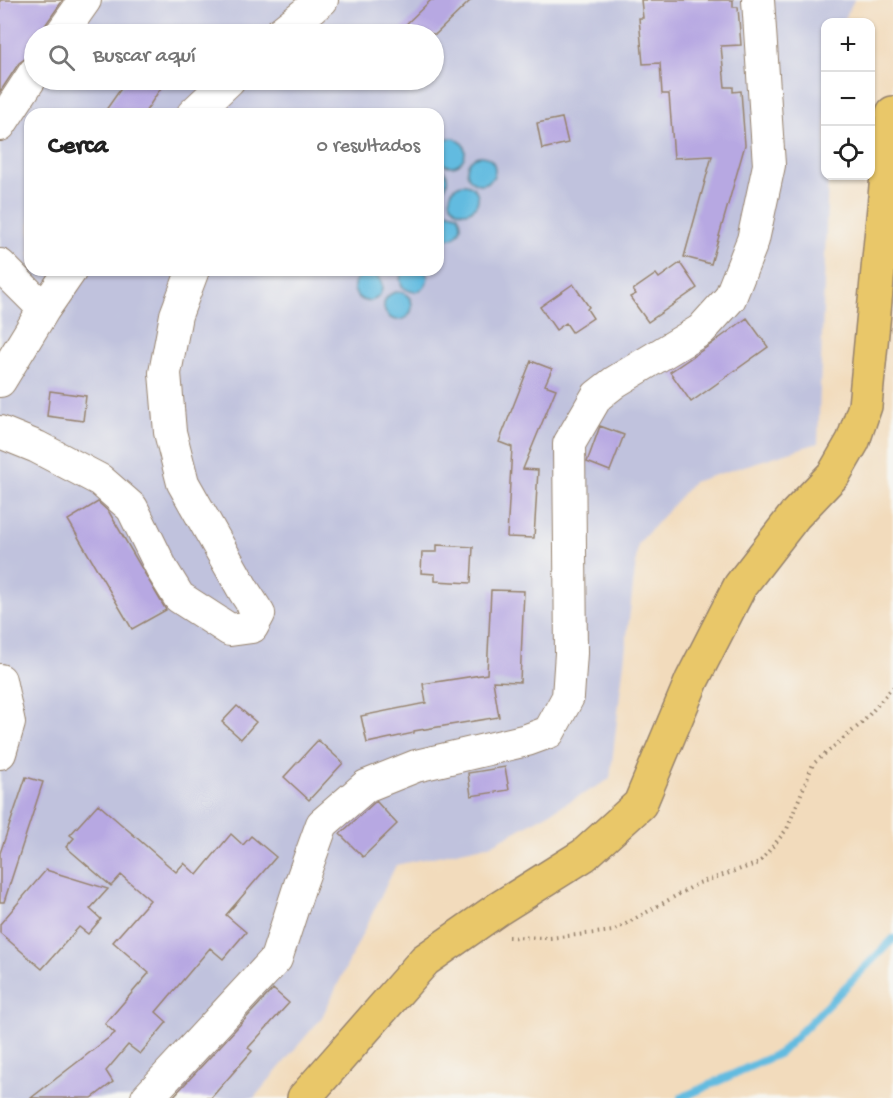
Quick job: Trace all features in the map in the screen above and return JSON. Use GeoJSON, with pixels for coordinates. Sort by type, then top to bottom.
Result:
{"type":"FeatureCollection","features":[{"type":"Feature","properties":{"kind":"main road"},"geometry":{"type":"LineString","coordinates":[[304,1098],[425,960],[498,909],[584,855],[640,804],[692,680],[740,586],[795,515],[834,474],[853,441],[865,406],[893,113]]}},
{"type":"Feature","properties":{"kind":"lane"},"geometry":{"type":"LineString","coordinates":[[69,24],[85,0]]}},
{"type":"Feature","properties":{"kind":"lane"},"geometry":{"type":"LineString","coordinates":[[292,24],[322,0]]}},
{"type":"Feature","properties":{"kind":"lane"},"geometry":{"type":"LineString","coordinates":[[147,1098],[276,959],[322,824],[366,786],[416,766],[527,740],[549,732],[568,697],[571,653],[569,444],[597,396],[615,382],[702,330],[730,298],[753,240],[769,165],[758,0]]}},
{"type":"Feature","properties":{"kind":"lane"},"geometry":{"type":"LineString","coordinates":[[0,125],[24,88]]}},
{"type":"Feature","properties":{"kind":"lane"},"geometry":{"type":"LineString","coordinates":[[200,108],[219,90]]}},
{"type":"Feature","properties":{"kind":"lane"},"geometry":{"type":"LineString","coordinates":[[0,265],[44,309]]}},
{"type":"Feature","properties":{"kind":"lane"},"geometry":{"type":"LineString","coordinates":[[0,381],[67,276]]}},
{"type":"Feature","properties":{"kind":"lane"},"geometry":{"type":"LineString","coordinates":[[0,432],[37,447],[100,480],[132,508],[163,571],[179,597],[230,630],[252,627],[259,614],[183,483],[170,432],[165,373],[176,315],[191,276]]}},
{"type":"Feature","properties":{"kind":"lane"},"geometry":{"type":"LineString","coordinates":[[0,680],[9,723],[0,753]]}},
{"type":"Feature","properties":{"kind":"path"},"geometry":{"type":"LineString","coordinates":[[504,937],[550,938],[614,930],[699,883],[759,863],[787,829],[813,764],[863,722],[893,687]]}},
{"type":"Feature","properties":{"kind":"shaded area"},"geometry":{"type":"Polygon","coordinates":[[[0,0],[854,0],[845,18],[821,18],[821,180],[828,180],[818,443],[693,482],[638,544],[610,779],[493,844],[396,865],[322,1017],[254,1098],[0,1098],[0,0]]]}},
{"type":"Feature","properties":{"kind":"water"},"geometry":{"type":"Polygon","coordinates":[[[456,139],[464,147],[464,157],[461,162],[451,166],[444,164],[444,140],[456,139]]]}},
{"type":"Feature","properties":{"kind":"water"},"geometry":{"type":"Polygon","coordinates":[[[481,156],[491,160],[495,170],[491,180],[481,184],[471,180],[467,170],[471,160],[481,156]]]}},
{"type":"Feature","properties":{"kind":"water"},"geometry":{"type":"Polygon","coordinates":[[[444,171],[447,176],[444,188],[444,171]]]}},
{"type":"Feature","properties":{"kind":"water"},"geometry":{"type":"Polygon","coordinates":[[[464,184],[474,188],[478,198],[474,208],[464,212],[454,208],[450,198],[454,188],[464,184]]]}},
{"type":"Feature","properties":{"kind":"water"},"geometry":{"type":"Polygon","coordinates":[[[444,212],[457,214],[460,219],[460,230],[454,237],[444,238],[444,212]]]}},
{"type":"Feature","properties":{"kind":"water"},"geometry":{"type":"Polygon","coordinates":[[[360,276],[376,276],[381,282],[381,292],[373,300],[363,300],[355,292],[355,282],[360,276]]]}},
{"type":"Feature","properties":{"kind":"water"},"geometry":{"type":"Polygon","coordinates":[[[401,276],[428,277],[425,286],[415,292],[402,286],[401,276]]]}},
{"type":"Feature","properties":{"kind":"water"},"geometry":{"type":"Polygon","coordinates":[[[398,292],[408,296],[412,306],[408,316],[398,320],[388,316],[384,306],[388,296],[398,292]]]}},
{"type":"Feature","properties":{"kind":"building"},"geometry":{"type":"Polygon","coordinates":[[[0,0],[63,0],[46,24],[24,24],[24,60],[19,63],[0,92],[0,0]]]}},
{"type":"Feature","properties":{"kind":"building"},"geometry":{"type":"Polygon","coordinates":[[[431,0],[471,0],[444,26],[444,24],[406,24],[431,0]]]}},
{"type":"Feature","properties":{"kind":"building"},"geometry":{"type":"Polygon","coordinates":[[[641,0],[733,0],[733,7],[738,7],[741,45],[721,46],[725,87],[733,87],[733,92],[741,91],[745,145],[711,264],[684,257],[712,156],[674,158],[669,94],[662,94],[660,63],[643,64],[639,18],[643,18],[641,0]]]}},
{"type":"Feature","properties":{"kind":"building"},"geometry":{"type":"Polygon","coordinates":[[[120,90],[160,90],[148,108],[107,108],[120,90]]]}},
{"type":"Feature","properties":{"kind":"building"},"geometry":{"type":"Polygon","coordinates":[[[562,118],[568,143],[542,149],[537,123],[562,118]]]}},
{"type":"Feature","properties":{"kind":"building"},"geometry":{"type":"Polygon","coordinates":[[[680,263],[697,288],[648,322],[630,297],[636,294],[633,290],[656,274],[659,278],[680,263]]]}},
{"type":"Feature","properties":{"kind":"building"},"geometry":{"type":"Polygon","coordinates":[[[573,284],[589,307],[587,309],[593,318],[572,332],[566,323],[556,330],[540,307],[573,284]]]}},
{"type":"Feature","properties":{"kind":"building"},"geometry":{"type":"Polygon","coordinates":[[[747,318],[768,347],[691,402],[670,372],[747,318]]]}},
{"type":"Feature","properties":{"kind":"building"},"geometry":{"type":"Polygon","coordinates":[[[531,361],[552,369],[545,385],[556,389],[523,469],[538,470],[534,538],[507,537],[512,447],[499,442],[531,361]]]}},
{"type":"Feature","properties":{"kind":"building"},"geometry":{"type":"Polygon","coordinates":[[[50,391],[86,396],[83,421],[47,416],[50,391]]]}},
{"type":"Feature","properties":{"kind":"building"},"geometry":{"type":"Polygon","coordinates":[[[600,426],[624,435],[610,471],[587,462],[600,426]]]}},
{"type":"Feature","properties":{"kind":"building"},"geometry":{"type":"Polygon","coordinates":[[[98,502],[109,512],[166,610],[132,629],[68,520],[98,502]]]}},
{"type":"Feature","properties":{"kind":"building"},"geometry":{"type":"Polygon","coordinates":[[[437,545],[473,547],[471,583],[435,581],[435,574],[421,573],[422,552],[437,552],[437,545]]]}},
{"type":"Feature","properties":{"kind":"building"},"geometry":{"type":"Polygon","coordinates":[[[491,590],[524,591],[520,682],[493,681],[499,717],[414,731],[414,733],[367,743],[361,716],[426,703],[423,684],[487,674],[491,590]]]}},
{"type":"Feature","properties":{"kind":"building"},"geometry":{"type":"Polygon","coordinates":[[[237,706],[256,722],[241,739],[222,722],[237,706]]]}},
{"type":"Feature","properties":{"kind":"building"},"geometry":{"type":"Polygon","coordinates":[[[318,740],[343,763],[309,800],[284,777],[318,740]]]}},
{"type":"Feature","properties":{"kind":"building"},"geometry":{"type":"Polygon","coordinates":[[[505,767],[509,790],[471,796],[468,773],[505,767]]]}},
{"type":"Feature","properties":{"kind":"building"},"geometry":{"type":"Polygon","coordinates":[[[26,777],[43,782],[4,902],[0,902],[0,853],[26,777]]]}},
{"type":"Feature","properties":{"kind":"building"},"geometry":{"type":"Polygon","coordinates":[[[376,801],[397,824],[363,857],[340,834],[376,801]]]}},
{"type":"Feature","properties":{"kind":"building"},"geometry":{"type":"Polygon","coordinates":[[[98,804],[176,872],[184,863],[197,875],[231,834],[243,845],[251,836],[276,857],[226,915],[246,932],[223,959],[210,948],[156,1012],[167,1022],[140,1054],[128,1045],[106,1071],[113,1082],[92,1098],[31,1098],[115,1033],[105,1024],[149,973],[113,942],[150,900],[121,875],[111,886],[66,847],[74,838],[70,835],[98,804]]]}},
{"type":"Feature","properties":{"kind":"building"},"geometry":{"type":"Polygon","coordinates":[[[46,870],[108,889],[90,909],[101,919],[88,934],[79,927],[42,969],[0,933],[0,924],[46,870]]]}},
{"type":"Feature","properties":{"kind":"building"},"geometry":{"type":"Polygon","coordinates":[[[273,989],[289,1003],[248,1048],[252,1051],[211,1098],[172,1098],[273,989]]]}},
{"type":"Feature","properties":{"kind":"waterway"},"geometry":{"type":"LineString","coordinates":[[681,1098],[780,1053],[893,939]]}}]}
